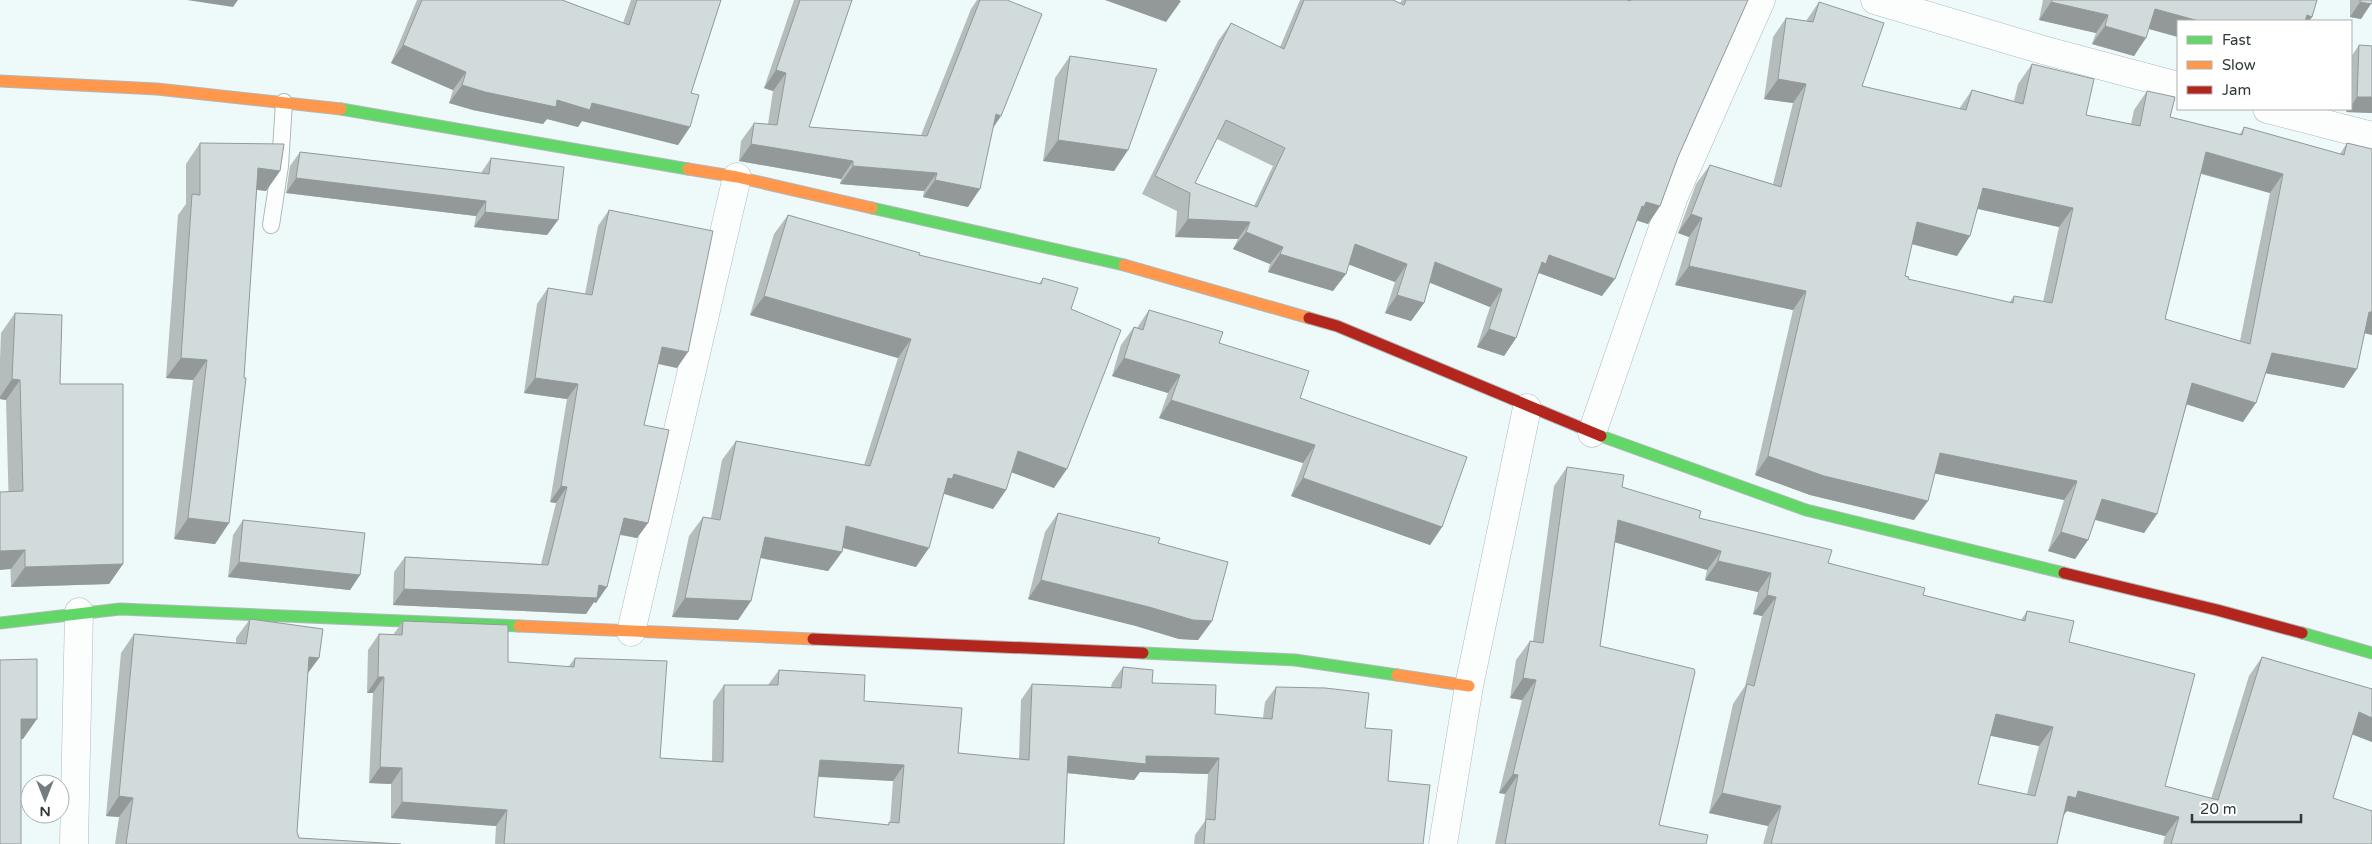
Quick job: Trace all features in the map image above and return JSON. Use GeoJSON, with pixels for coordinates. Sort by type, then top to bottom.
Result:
{"type":"FeatureCollection","features":[{"type":"Feature","properties":{"kind":"street"},"geometry":{"type":"LineString","coordinates":[[1592,433],[1674,196],[1761,0]]}},
{"type":"Feature","properties":{"kind":"street"},"geometry":{"type":"LineString","coordinates":[[1875,0],[2043,50],[2177,86]]}},
{"type":"Feature","properties":{"kind":"street"},"geometry":{"type":"LineString","coordinates":[[0,80],[157,89],[284,102],[737,177],[1153,272],[1337,326],[1528,408],[1806,510],[2217,610],[2372,653]]}},
{"type":"Feature","properties":{"kind":"street"},"geometry":{"type":"LineString","coordinates":[[2271,110],[2372,136]]}},
{"type":"Feature","properties":{"kind":"street"},"geometry":{"type":"LineString","coordinates":[[631,632],[737,177]]}},
{"type":"Feature","properties":{"kind":"street"},"geometry":{"type":"LineString","coordinates":[[1443,844],[1469,686],[1528,408]]}},
{"type":"Feature","properties":{"kind":"street"},"geometry":{"type":"LineString","coordinates":[[0,623],[79,612],[120,610],[1295,660],[1469,686]]}},
{"type":"Feature","properties":{"kind":"street"},"geometry":{"type":"LineString","coordinates":[[74,844],[79,612]]}},
{"type":"Feature","properties":{"kind":"lane"},"geometry":{"type":"LineString","coordinates":[[271,225],[280,166],[284,102]]}},
{"type":"Feature","properties":{"kind":"building"},"geometry":{"type":"Polygon","coordinates":[[[422,0],[562,0],[629,25],[637,0],[721,0],[691,93],[699,95],[690,127],[592,103],[590,110],[557,100],[556,107],[485,92],[462,85],[466,72],[403,45],[422,0]]]}},
{"type":"Feature","properties":{"kind":"building"},"geometry":{"type":"Polygon","coordinates":[[[800,0],[852,0],[809,127],[927,136],[980,0],[1007,0],[1042,14],[1001,116],[996,114],[980,189],[935,180],[937,173],[853,166],[853,161],[751,144],[754,123],[777,125],[786,73],[776,70],[800,0]]]}},
{"type":"Feature","properties":{"kind":"building"},"geometry":{"type":"Polygon","coordinates":[[[1304,0],[1393,0],[1404,5],[1406,0],[1748,0],[1678,157],[1660,206],[1646,202],[1644,207],[1642,206],[1615,279],[1549,255],[1546,264],[1542,262],[1516,338],[1489,329],[1502,289],[1435,262],[1424,303],[1397,295],[1407,264],[1355,244],[1346,274],[1280,254],[1283,247],[1246,232],[1250,222],[1188,219],[1190,193],[1155,176],[1231,23],[1284,49],[1304,0]],[[1226,120],[1195,183],[1257,207],[1285,148],[1226,120]]]}},
{"type":"Feature","properties":{"kind":"building"},"geometry":{"type":"Polygon","coordinates":[[[2052,0],[2317,0],[2312,17],[2307,15],[2305,20],[2195,20],[2155,9],[2146,38],[2105,26],[2108,15],[2051,2],[2052,0]]]}},
{"type":"Feature","properties":{"kind":"building"},"geometry":{"type":"Polygon","coordinates":[[[2360,0],[2372,0],[2372,2],[2371,4],[2360,2],[2360,0]]]}},
{"type":"Feature","properties":{"kind":"building"},"geometry":{"type":"Polygon","coordinates":[[[1819,2],[1884,23],[1862,86],[1966,110],[1972,90],[2023,104],[2032,64],[2094,79],[2086,115],[2140,126],[2147,91],[2175,97],[2170,117],[2242,135],[2244,127],[2344,155],[2347,143],[2372,149],[2372,312],[2369,312],[2357,369],[2272,353],[2256,403],[2192,383],[2157,514],[2102,499],[2088,540],[2061,532],[2077,481],[1940,453],[1928,501],[1824,476],[1768,456],[1806,291],[1689,266],[1702,218],[1691,214],[1710,165],[1781,187],[1806,84],[1778,79],[1786,18],[1813,22],[1819,2]],[[2206,152],[2165,319],[2250,344],[2283,174],[2206,152]],[[1983,188],[1970,236],[1917,222],[1905,276],[1909,277],[1908,279],[2013,303],[2014,296],[2052,303],[2073,208],[1983,188]]]}},
{"type":"Feature","properties":{"kind":"building"},"geometry":{"type":"Polygon","coordinates":[[[2359,45],[2372,46],[2372,97],[2357,97],[2359,45]]]}},
{"type":"Feature","properties":{"kind":"building"},"geometry":{"type":"Polygon","coordinates":[[[1070,56],[1157,69],[1128,150],[1058,140],[1070,56]]]}},
{"type":"Feature","properties":{"kind":"building"},"geometry":{"type":"Polygon","coordinates":[[[200,143],[284,144],[280,171],[258,168],[244,378],[246,378],[229,523],[188,518],[207,360],[181,358],[192,194],[200,195],[200,143]]]}},
{"type":"Feature","properties":{"kind":"building"},"geometry":{"type":"Polygon","coordinates":[[[300,152],[489,174],[491,158],[564,167],[558,220],[485,212],[486,201],[296,178],[300,152]]]}},
{"type":"Feature","properties":{"kind":"building"},"geometry":{"type":"Polygon","coordinates":[[[609,210],[713,231],[688,352],[662,347],[644,425],[669,430],[648,523],[624,518],[607,587],[599,585],[597,598],[404,589],[405,557],[548,565],[567,487],[561,486],[578,384],[535,378],[548,288],[592,295],[609,210]]]}},
{"type":"Feature","properties":{"kind":"building"},"geometry":{"type":"Polygon","coordinates":[[[788,215],[920,253],[919,255],[1041,284],[1043,278],[1078,288],[1071,309],[1121,330],[1067,469],[1018,451],[1006,490],[954,474],[952,479],[948,478],[929,548],[846,526],[842,552],[765,537],[751,601],[685,598],[703,517],[720,520],[736,441],[870,466],[911,339],[764,296],[788,215]]]}},
{"type":"Feature","properties":{"kind":"building"},"geometry":{"type":"Polygon","coordinates":[[[1149,310],[1223,332],[1219,343],[1309,371],[1300,398],[1467,457],[1442,527],[1303,478],[1315,445],[1171,400],[1180,375],[1124,358],[1134,327],[1143,330],[1149,310]]]}},
{"type":"Feature","properties":{"kind":"building"},"geometry":{"type":"Polygon","coordinates":[[[15,313],[62,315],[60,384],[123,384],[123,564],[25,567],[25,550],[0,551],[0,492],[23,491],[20,380],[12,379],[15,313]]]}},
{"type":"Feature","properties":{"kind":"building"},"geometry":{"type":"Polygon","coordinates":[[[1567,467],[1624,475],[1622,487],[1701,511],[1699,518],[1832,550],[1828,563],[1925,588],[1923,595],[2025,621],[2027,611],[2074,621],[2069,642],[2195,674],[2165,786],[2218,800],[2262,657],[2372,689],[2372,718],[2359,712],[2333,798],[2372,811],[2372,844],[2171,844],[2179,817],[2078,791],[2076,798],[2068,796],[2057,844],[1771,844],[1781,806],[1722,793],[1747,684],[1754,686],[1776,597],[1767,595],[1771,573],[1718,561],[1721,551],[1618,520],[1600,646],[1694,669],[1695,672],[1659,825],[1708,835],[1706,844],[1505,844],[1518,775],[1513,774],[1536,680],[1523,678],[1530,641],[1543,643],[1567,467]],[[1996,714],[1978,784],[2035,796],[2053,727],[1996,714]]]}},
{"type":"Feature","properties":{"kind":"building"},"geometry":{"type":"Polygon","coordinates":[[[1058,513],[1160,538],[1158,543],[1228,562],[1212,621],[1193,620],[1041,580],[1058,513]]]}},
{"type":"Feature","properties":{"kind":"building"},"geometry":{"type":"Polygon","coordinates":[[[243,520],[365,533],[360,575],[239,562],[243,520]]]}},
{"type":"Feature","properties":{"kind":"building"},"geometry":{"type":"Polygon","coordinates":[[[250,619],[323,629],[319,658],[309,657],[297,832],[299,838],[401,844],[126,844],[133,798],[119,796],[134,634],[246,644],[250,619]]]}},
{"type":"Feature","properties":{"kind":"building"},"geometry":{"type":"Polygon","coordinates":[[[403,621],[508,625],[508,662],[574,667],[575,658],[667,661],[660,758],[723,762],[724,685],[778,685],[779,670],[865,675],[864,701],[962,708],[958,753],[1029,760],[1032,684],[1121,688],[1123,667],[1153,670],[1152,683],[1216,685],[1215,714],[1272,719],[1276,687],[1325,688],[1369,693],[1365,728],[1392,730],[1388,781],[1430,785],[1423,844],[1204,844],[1206,819],[1215,820],[1219,758],[1146,756],[1146,764],[1068,756],[1064,844],[504,844],[507,810],[402,802],[402,768],[380,767],[384,677],[378,677],[379,634],[402,635],[403,621]],[[820,760],[814,817],[889,825],[889,822],[899,823],[904,765],[820,760]]]}},
{"type":"Feature","properties":{"kind":"building"},"geometry":{"type":"Polygon","coordinates":[[[37,659],[37,719],[21,719],[21,844],[0,844],[0,660],[37,659]]]}},
{"type":"Feature","properties":{"kind":"traffic: fast"},"geometry":{"type":"LineString","coordinates":[[341,109],[688,169]]}},
{"type":"Feature","properties":{"kind":"traffic: fast"},"geometry":{"type":"LineString","coordinates":[[872,208],[1124,265]]}},
{"type":"Feature","properties":{"kind":"traffic: fast"},"geometry":{"type":"LineString","coordinates":[[1601,436],[1806,510],[2064,573]]}},
{"type":"Feature","properties":{"kind":"traffic: fast"},"geometry":{"type":"LineString","coordinates":[[0,623],[120,609],[519,626]]}},
{"type":"Feature","properties":{"kind":"traffic: fast"},"geometry":{"type":"LineString","coordinates":[[2302,633],[2372,653]]}},
{"type":"Feature","properties":{"kind":"traffic: fast"},"geometry":{"type":"LineString","coordinates":[[1143,653],[1295,660],[1397,675]]}},
{"type":"Feature","properties":{"kind":"traffic: slow"},"geometry":{"type":"LineString","coordinates":[[0,81],[157,89],[341,109]]}},
{"type":"Feature","properties":{"kind":"traffic: slow"},"geometry":{"type":"LineString","coordinates":[[688,169],[737,177],[872,208]]}},
{"type":"Feature","properties":{"kind":"traffic: slow"},"geometry":{"type":"LineString","coordinates":[[1124,265],[1309,318]]}},
{"type":"Feature","properties":{"kind":"traffic: slow"},"geometry":{"type":"LineString","coordinates":[[519,626],[813,639]]}},
{"type":"Feature","properties":{"kind":"traffic: slow"},"geometry":{"type":"LineString","coordinates":[[1397,675],[1469,686]]}},
{"type":"Feature","properties":{"kind":"traffic: jam"},"geometry":{"type":"LineString","coordinates":[[1309,318],[1337,326],[1601,436]]}},
{"type":"Feature","properties":{"kind":"traffic: jam"},"geometry":{"type":"LineString","coordinates":[[2064,573],[2217,610],[2302,633]]}},
{"type":"Feature","properties":{"kind":"traffic: jam"},"geometry":{"type":"LineString","coordinates":[[813,639],[1143,653]]}}]}
